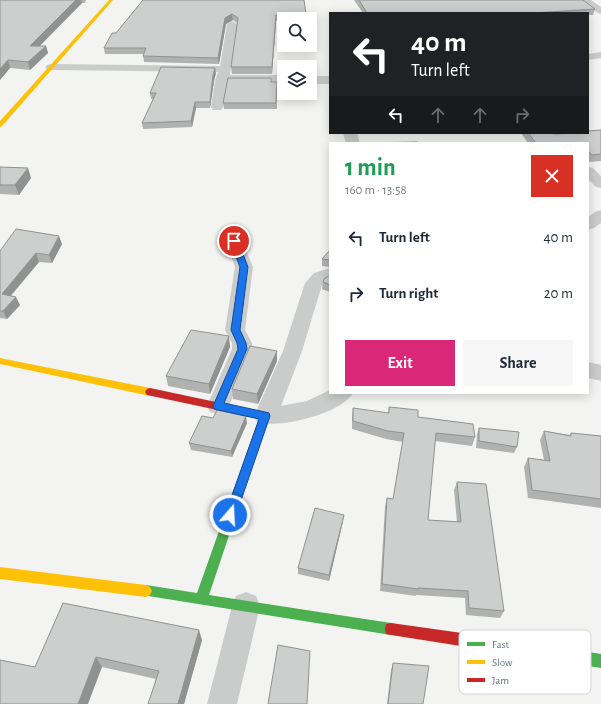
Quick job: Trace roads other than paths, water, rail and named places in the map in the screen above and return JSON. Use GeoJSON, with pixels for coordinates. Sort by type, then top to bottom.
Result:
{"type":"FeatureCollection","features":[{"type":"Feature","properties":{"kind":"main road"},"geometry":{"type":"LineString","coordinates":[[0,125],[111,0]]}},
{"type":"Feature","properties":{"kind":"main road"},"geometry":{"type":"LineString","coordinates":[[0,361],[265,416],[201,599]]}},
{"type":"Feature","properties":{"kind":"main road"},"geometry":{"type":"LineString","coordinates":[[0,573],[122,587],[459,639]]}},
{"type":"Feature","properties":{"kind":"main road"},"geometry":{"type":"LineString","coordinates":[[591,659],[601,661]]}},
{"type":"Feature","properties":{"kind":"street"},"geometry":{"type":"LineString","coordinates":[[585,0],[601,11]]}},
{"type":"Feature","properties":{"kind":"street"},"geometry":{"type":"LineString","coordinates":[[217,107],[232,24]]}},
{"type":"Feature","properties":{"kind":"street"},"geometry":{"type":"LineString","coordinates":[[589,56],[601,56]]}},
{"type":"Feature","properties":{"kind":"street"},"geometry":{"type":"LineString","coordinates":[[51,67],[224,74],[277,78]]}},
{"type":"Feature","properties":{"kind":"street"},"geometry":{"type":"LineString","coordinates":[[317,80],[329,80]]}},
{"type":"Feature","properties":{"kind":"street"},"geometry":{"type":"LineString","coordinates":[[589,172],[601,184]]}},
{"type":"Feature","properties":{"kind":"street"},"geometry":{"type":"LineString","coordinates":[[589,224],[601,215]]}},
{"type":"Feature","properties":{"kind":"street"},"geometry":{"type":"LineString","coordinates":[[218,406],[242,349],[242,343],[235,330],[244,267],[234,241]]}},
{"type":"Feature","properties":{"kind":"street"},"geometry":{"type":"LineString","coordinates":[[329,274],[320,277],[314,283],[291,358],[265,416],[308,410],[340,394]]}},
{"type":"Feature","properties":{"kind":"street"},"geometry":{"type":"LineString","coordinates":[[589,370],[601,373]]}},
{"type":"Feature","properties":{"kind":"street"},"geometry":{"type":"LineString","coordinates":[[222,704],[246,606]]}}]}
